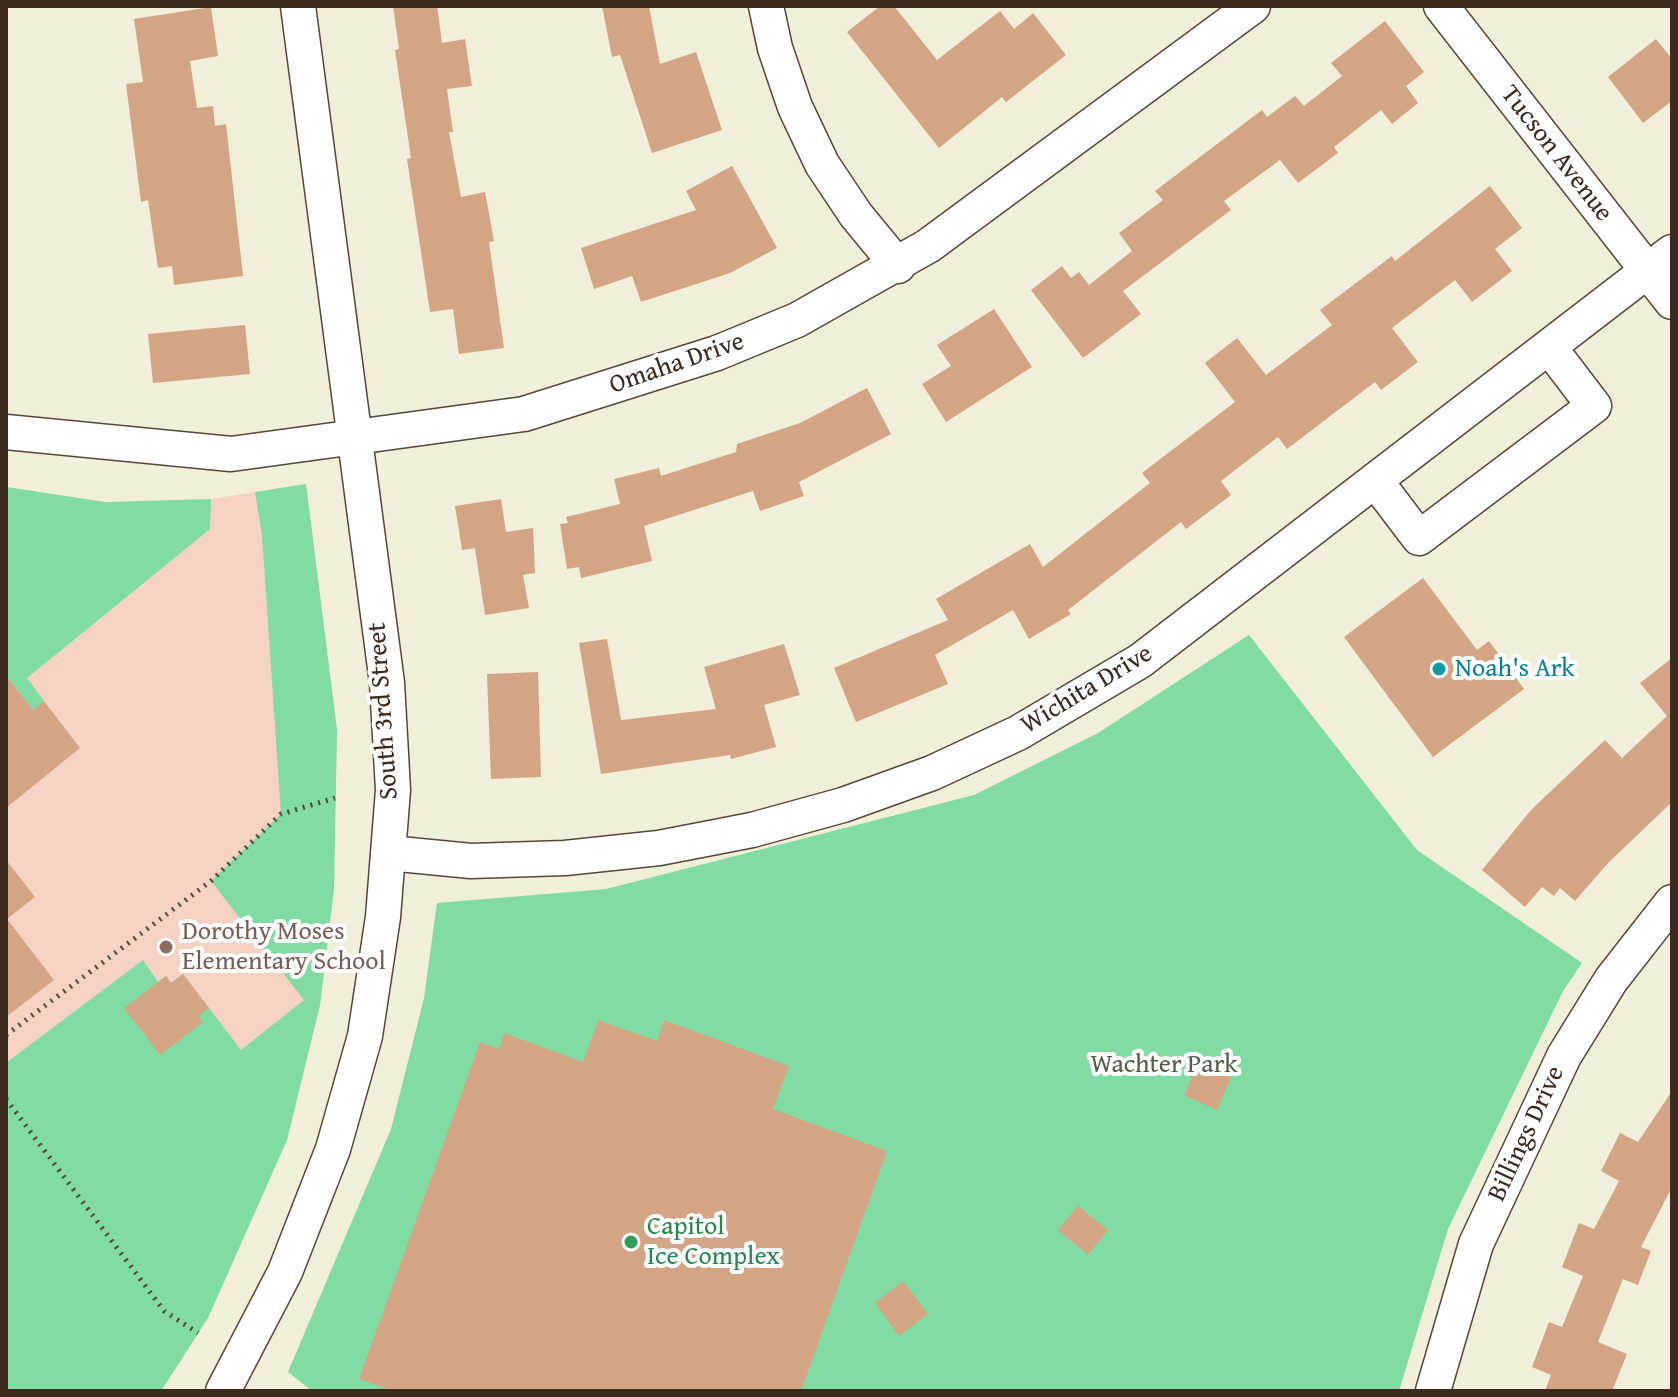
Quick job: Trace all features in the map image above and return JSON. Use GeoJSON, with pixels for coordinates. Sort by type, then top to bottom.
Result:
{"type":"FeatureCollection","features":[{"type":"Feature","properties":{"kind":"street","name":"South 3rd Street"},"geometry":{"type":"LineString","coordinates":[[223,1391],[285,1272],[333,1149],[365,1036],[389,853],[393,790],[387,683],[298,6]]}},
{"type":"Feature","properties":{"kind":"street"},"geometry":{"type":"LineString","coordinates":[[766,6],[775,48],[795,107],[822,164],[856,215],[898,266]]}},
{"type":"Feature","properties":{"kind":"street","name":"Omaha Drive"},"geometry":{"type":"LineString","coordinates":[[6,432],[231,454],[524,414],[717,353],[797,320],[898,266],[1102,121],[1253,6]]}},
{"type":"Feature","properties":{"kind":"street","name":"Tucson Avenue"},"geometry":{"type":"LineString","coordinates":[[1441,6],[1660,261],[1672,302]]}},
{"type":"Feature","properties":{"kind":"street","name":"Wichita Drive"},"geometry":{"type":"LineString","coordinates":[[389,853],[471,861],[565,858],[659,848],[752,830],[843,805],[932,773],[1018,733],[1140,661],[1660,261]]}},
{"type":"Feature","properties":{"kind":"street"},"geometry":{"type":"LineString","coordinates":[[1375,480],[1419,538],[1594,406],[1549,347]]}},
{"type":"Feature","properties":{"kind":"street","name":"Billings Drive"},"geometry":{"type":"LineString","coordinates":[[1433,1391],[1476,1244],[1564,1056],[1611,980],[1672,902]]}},
{"type":"Feature","properties":{"kind":"path"},"geometry":{"type":"LineString","coordinates":[[6,1035],[211,881],[281,814],[335,798]]}},
{"type":"Feature","properties":{"kind":"path"},"geometry":{"type":"LineString","coordinates":[[6,1099],[164,1311],[198,1333]]}},
{"type":"Feature","properties":{"kind":"shaded area","name":"Dorothy Moses Elementary School"},"geometry":{"type":"Polygon","coordinates":[[[306,484],[337,730],[334,888],[320,1005],[287,1140],[208,1318],[161,1391],[6,1391],[6,487],[105,502],[161,503],[211,499],[306,484]]]}},
{"type":"Feature","properties":{"kind":"green space"},"geometry":{"type":"Polygon","coordinates":[[[306,484],[337,730],[334,888],[320,1005],[287,1140],[208,1318],[161,1391],[6,1391],[6,1063],[143,960],[158,982],[166,976],[171,983],[183,974],[241,1050],[304,1000],[211,881],[281,814],[262,535],[255,492],[306,484]]]}},
{"type":"Feature","properties":{"kind":"green space"},"geometry":{"type":"Polygon","coordinates":[[[6,487],[105,502],[211,499],[210,529],[27,678],[44,701],[33,710],[6,675],[6,487]]]}},
{"type":"Feature","properties":{"kind":"green space","name":"Wachter Park"},"geometry":{"type":"Polygon","coordinates":[[[1249,635],[1417,850],[1582,963],[1563,991],[1448,1229],[1399,1391],[312,1391],[288,1372],[391,1129],[424,998],[437,903],[606,889],[974,795],[1098,733],[1249,635]]]}},
{"type":"Feature","properties":{"kind":"building"},"geometry":{"type":"Polygon","coordinates":[[[393,6],[437,6],[442,43],[465,39],[472,86],[447,89],[453,132],[449,132],[461,197],[485,192],[494,241],[489,242],[504,348],[459,354],[453,309],[430,312],[407,159],[411,158],[395,50],[399,49],[393,6]]]}},
{"type":"Feature","properties":{"kind":"building"},"geometry":{"type":"Polygon","coordinates":[[[602,6],[649,6],[660,64],[696,52],[722,130],[652,153],[620,55],[612,57],[602,6]]]}},
{"type":"Feature","properties":{"kind":"building"},"geometry":{"type":"Polygon","coordinates":[[[880,6],[894,6],[937,60],[1000,11],[1014,29],[1033,13],[1066,55],[1006,102],[1002,97],[939,148],[847,32],[880,6]]]}},
{"type":"Feature","properties":{"kind":"building"},"geometry":{"type":"Polygon","coordinates":[[[211,7],[218,56],[190,61],[197,108],[213,106],[215,126],[226,124],[243,276],[174,285],[172,266],[158,268],[148,200],[141,202],[126,84],[143,82],[134,19],[211,7]]]}},
{"type":"Feature","properties":{"kind":"building"},"geometry":{"type":"Polygon","coordinates":[[[1385,21],[1424,72],[1406,86],[1418,103],[1392,124],[1381,110],[1334,147],[1338,153],[1298,183],[1280,160],[1224,201],[1231,210],[1123,291],[1141,314],[1083,358],[1031,290],[1062,266],[1071,278],[1079,272],[1089,285],[1132,251],[1119,233],[1163,200],[1155,191],[1262,110],[1267,117],[1295,96],[1304,106],[1342,76],[1331,63],[1385,21]]]}},
{"type":"Feature","properties":{"kind":"building"},"geometry":{"type":"Polygon","coordinates":[[[1656,39],[1672,59],[1672,101],[1643,123],[1608,77],[1656,39]]]}},
{"type":"Feature","properties":{"kind":"building"},"geometry":{"type":"Polygon","coordinates":[[[732,166],[777,248],[730,273],[641,302],[632,276],[594,289],[581,248],[696,210],[686,191],[732,166]]]}},
{"type":"Feature","properties":{"kind":"building"},"geometry":{"type":"Polygon","coordinates":[[[1490,186],[1522,228],[1495,249],[1512,271],[1472,302],[1455,280],[1392,328],[1418,362],[1381,390],[1375,382],[1287,449],[1278,437],[1221,481],[1231,495],[1186,529],[1181,522],[1068,610],[1071,614],[1029,639],[1013,610],[935,655],[948,684],[856,722],[834,668],[948,620],[936,599],[1030,544],[1043,567],[1150,483],[1142,473],[1235,402],[1205,363],[1237,338],[1266,375],[1332,325],[1320,310],[1392,256],[1395,261],[1490,186]]]}},
{"type":"Feature","properties":{"kind":"building"},"geometry":{"type":"Polygon","coordinates":[[[994,309],[1032,367],[946,422],[922,384],[951,366],[937,345],[994,309]]]}},
{"type":"Feature","properties":{"kind":"building"},"geometry":{"type":"Polygon","coordinates":[[[245,325],[250,374],[153,383],[148,334],[245,325]]]}},
{"type":"Feature","properties":{"kind":"building"},"geometry":{"type":"Polygon","coordinates":[[[867,388],[891,434],[799,482],[804,496],[760,511],[753,491],[644,526],[652,561],[581,578],[579,567],[567,569],[560,524],[568,523],[566,517],[620,504],[614,479],[659,468],[661,476],[736,452],[737,444],[800,423],[867,388]]]}},
{"type":"Feature","properties":{"kind":"building"},"geometry":{"type":"Polygon","coordinates":[[[501,499],[506,532],[533,528],[535,573],[523,575],[529,608],[485,615],[475,548],[462,550],[455,506],[501,499]]]}},
{"type":"Feature","properties":{"kind":"building","name":"Noah's Ark"},"geometry":{"type":"Polygon","coordinates":[[[1423,578],[1477,650],[1489,641],[1524,689],[1433,757],[1344,637],[1423,578]]]}},
{"type":"Feature","properties":{"kind":"building"},"geometry":{"type":"Polygon","coordinates":[[[607,639],[621,720],[716,709],[704,667],[784,644],[800,695],[764,705],[776,747],[731,759],[730,755],[601,774],[579,643],[607,639]]]}},
{"type":"Feature","properties":{"kind":"building"},"geometry":{"type":"Polygon","coordinates":[[[1672,658],[1672,802],[1608,863],[1575,901],[1560,888],[1554,896],[1542,887],[1525,907],[1482,870],[1531,810],[1605,740],[1622,758],[1667,716],[1640,683],[1672,658]]]}},
{"type":"Feature","properties":{"kind":"building"},"geometry":{"type":"Polygon","coordinates":[[[538,672],[541,777],[491,779],[487,674],[538,672]]]}},
{"type":"Feature","properties":{"kind":"building"},"geometry":{"type":"Polygon","coordinates":[[[6,675],[33,710],[44,701],[80,748],[6,808],[6,675]]]}},
{"type":"Feature","properties":{"kind":"building"},"geometry":{"type":"Polygon","coordinates":[[[6,860],[35,897],[7,919],[54,980],[6,1017],[6,860]]]}},
{"type":"Feature","properties":{"kind":"building"},"geometry":{"type":"Polygon","coordinates":[[[183,974],[209,1008],[199,1016],[203,1022],[160,1055],[124,1008],[166,976],[171,983],[183,974]]]}},
{"type":"Feature","properties":{"kind":"building","name":"Capitol Ice Complex"},"geometry":{"type":"Polygon","coordinates":[[[598,1020],[657,1041],[664,1020],[789,1066],[773,1109],[887,1151],[801,1391],[393,1391],[359,1379],[480,1042],[499,1049],[504,1033],[583,1062],[598,1020]]]}},
{"type":"Feature","properties":{"kind":"building"},"geometry":{"type":"Polygon","coordinates":[[[1199,1061],[1232,1075],[1217,1110],[1184,1095],[1199,1061]]]}},
{"type":"Feature","properties":{"kind":"building"},"geometry":{"type":"Polygon","coordinates":[[[1672,1091],[1672,1187],[1641,1247],[1651,1251],[1638,1285],[1623,1279],[1598,1342],[1627,1354],[1612,1391],[1545,1391],[1551,1375],[1532,1367],[1549,1322],[1562,1327],[1583,1276],[1562,1267],[1579,1223],[1594,1229],[1619,1181],[1601,1171],[1620,1133],[1638,1142],[1672,1091]]]}},
{"type":"Feature","properties":{"kind":"building"},"geometry":{"type":"Polygon","coordinates":[[[1078,1206],[1108,1230],[1088,1255],[1058,1230],[1078,1206]]]}},
{"type":"Feature","properties":{"kind":"building"},"geometry":{"type":"Polygon","coordinates":[[[903,1281],[928,1314],[899,1336],[875,1303],[903,1281]]]}},
{"type":"Feature","properties":{"kind":"place","name":"Noah's Ark"},"geometry":{"type":"Point","coordinates":[1439,669]}},
{"type":"Feature","properties":{"kind":"place","name":"Dorothy Moses Elementary School"},"geometry":{"type":"Point","coordinates":[166,947]}},
{"type":"Feature","properties":{"kind":"place","name":"Capitol Ice Complex"},"geometry":{"type":"Point","coordinates":[631,1242]}}]}
